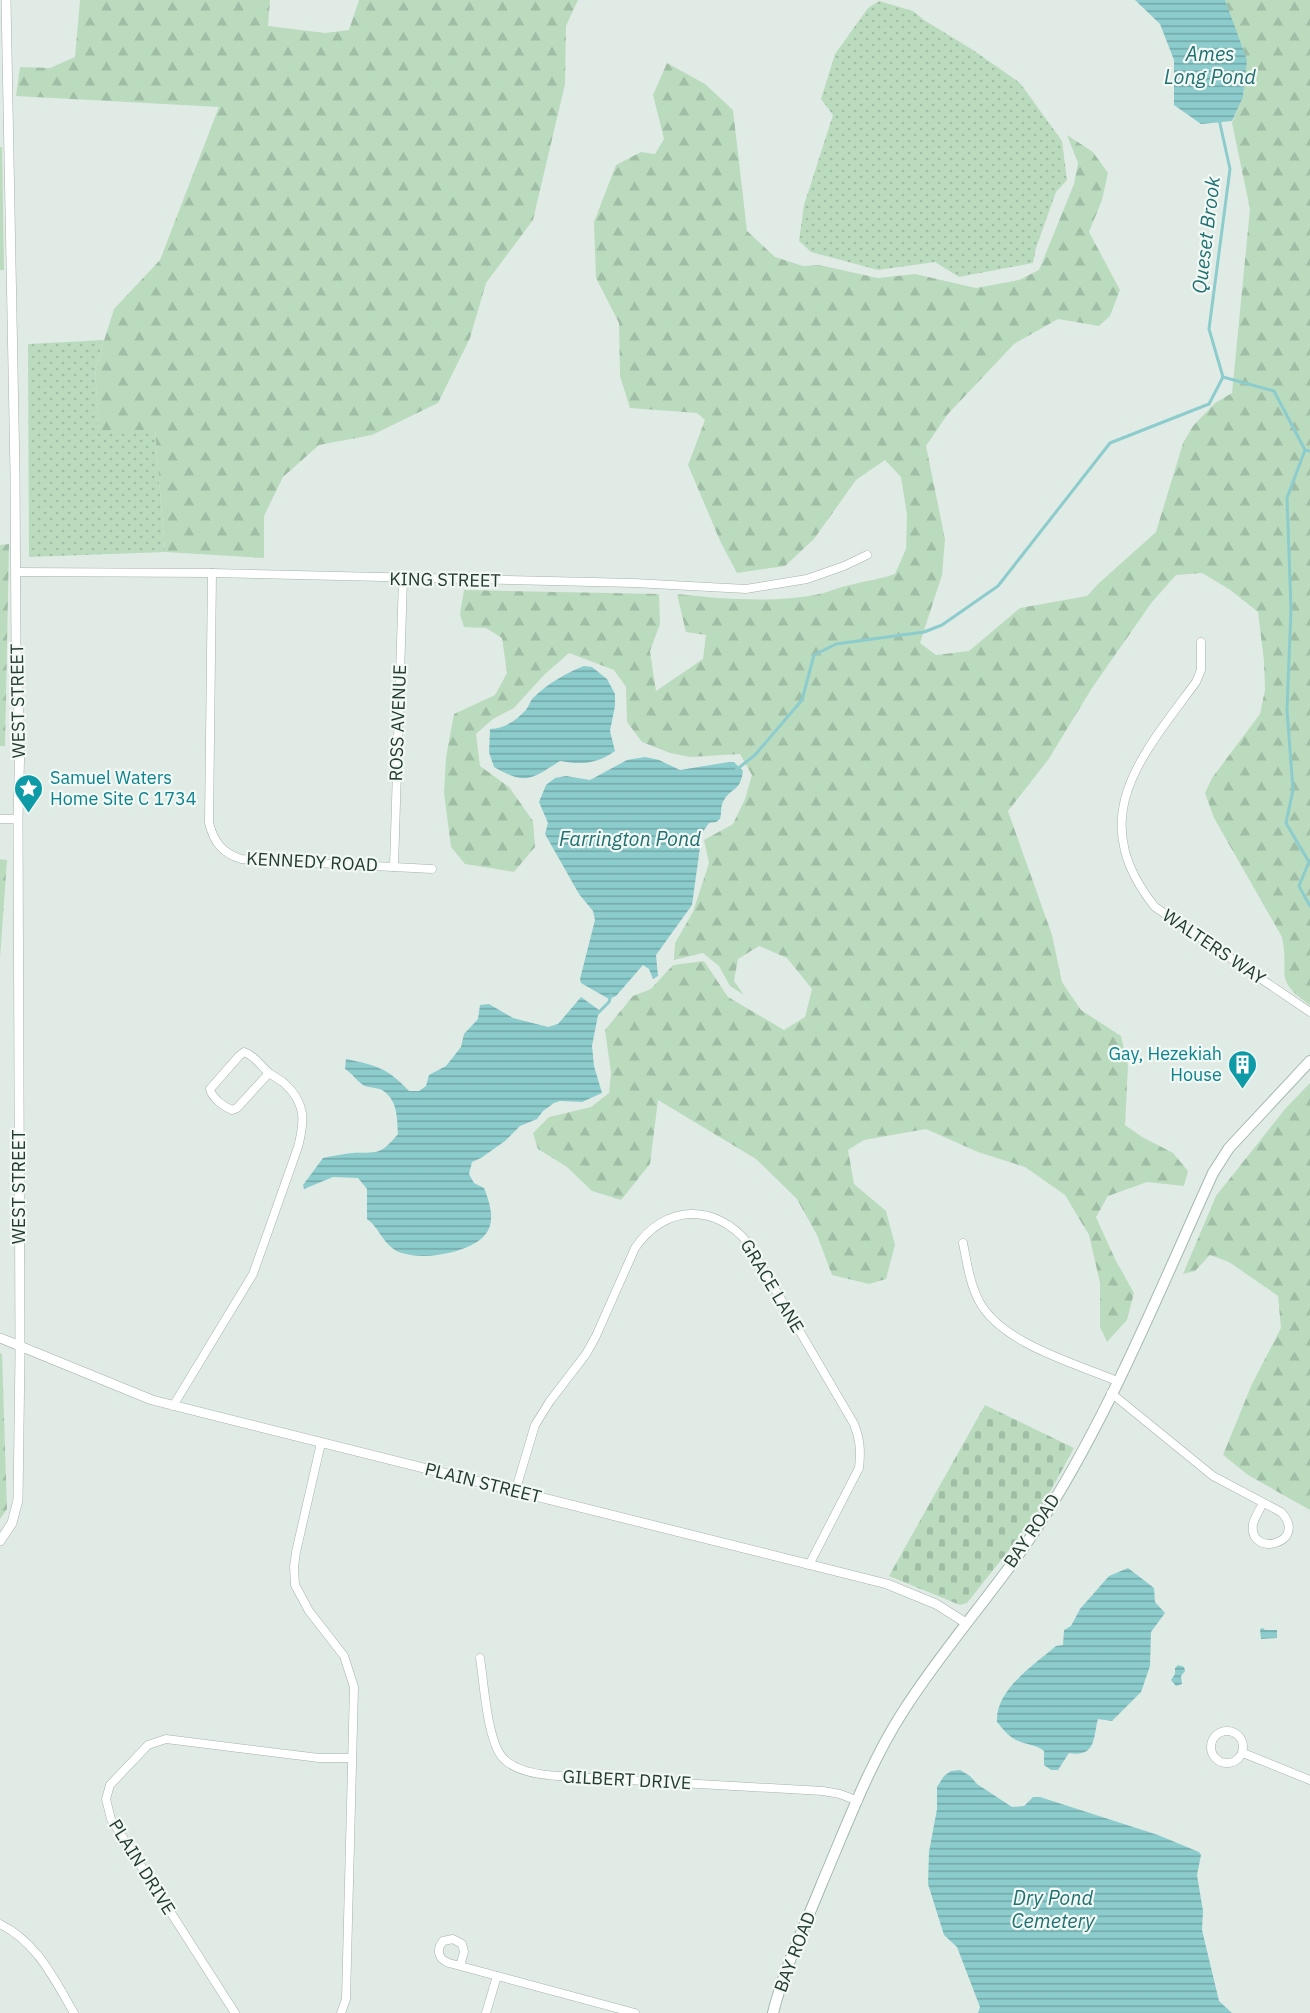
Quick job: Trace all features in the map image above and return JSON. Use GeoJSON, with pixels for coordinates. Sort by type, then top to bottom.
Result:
{"type":"FeatureCollection","features":[{"type":"Feature","properties":{"kind":"main road","name":"BAY ROAD"},"geometry":{"type":"LineString","coordinates":[[773,2013],[793,1953],[858,1801],[874,1764],[904,1710],[1048,1510],[1091,1435],[1213,1173],[1229,1148],[1310,1061]]}},
{"type":"Feature","properties":{"kind":"street","name":"WEST STREET"},"geometry":{"type":"LineString","coordinates":[[0,1541],[12,1523],[19,1488],[20,1345],[18,819],[20,740],[16,658],[6,0]]}},
{"type":"Feature","properties":{"kind":"street","name":"KING STREET"},"geometry":{"type":"LineString","coordinates":[[16,572],[212,573],[634,583],[746,589],[807,579],[844,567],[867,555]]}},
{"type":"Feature","properties":{"kind":"street","name":"KENNEDY ROAD"},"geometry":{"type":"LineString","coordinates":[[212,573],[209,823],[218,846],[228,855],[241,859],[432,869]]}},
{"type":"Feature","properties":{"kind":"street","name":"ROSS AVENUE"},"geometry":{"type":"LineString","coordinates":[[394,867],[403,579]]}},
{"type":"Feature","properties":{"kind":"street","name":"WALTERS WAY"},"geometry":{"type":"LineString","coordinates":[[1201,642],[1201,670],[1196,682],[1150,744],[1132,776],[1121,817],[1122,843],[1141,889],[1155,908],[1310,1012]]}},
{"type":"Feature","properties":{"kind":"street"},"geometry":{"type":"LineString","coordinates":[[0,819],[18,819]]}},
{"type":"Feature","properties":{"kind":"street"},"geometry":{"type":"LineString","coordinates":[[173,1406],[253,1274],[303,1128],[303,1111],[287,1086],[249,1054],[244,1052],[211,1086],[210,1091],[227,1108],[234,1110],[269,1073]]}},
{"type":"Feature","properties":{"kind":"street","name":"GRACE LANE"},"geometry":{"type":"LineString","coordinates":[[515,1492],[535,1425],[546,1406],[591,1345],[635,1248],[642,1238],[660,1222],[689,1214],[708,1216],[730,1226],[748,1243],[854,1424],[860,1440],[859,1468],[809,1565]]}},
{"type":"Feature","properties":{"kind":"street"},"geometry":{"type":"LineString","coordinates":[[963,1244],[975,1292],[987,1314],[996,1324],[1018,1339],[1117,1381]]}},
{"type":"Feature","properties":{"kind":"street","name":"PLAIN STREET"},"geometry":{"type":"LineString","coordinates":[[0,1338],[135,1395],[900,1588],[936,1604],[966,1623]]}},
{"type":"Feature","properties":{"kind":"street"},"geometry":{"type":"LineString","coordinates":[[1111,1393],[1213,1476],[1281,1512],[1288,1521],[1289,1529],[1286,1536],[1278,1543],[1271,1545],[1257,1539],[1254,1532],[1254,1521],[1263,1503]]}},
{"type":"Feature","properties":{"kind":"street"},"geometry":{"type":"LineString","coordinates":[[321,1443],[296,1552],[294,1576],[295,1585],[303,1603],[338,1647],[349,1666],[354,1687],[346,1999],[342,2013]]}},
{"type":"Feature","properties":{"kind":"street","name":"GILBERT DRIVE"},"geometry":{"type":"LineString","coordinates":[[480,1658],[494,1742],[497,1751],[506,1761],[515,1766],[540,1774],[558,1776],[823,1791],[858,1801]]}},
{"type":"Feature","properties":{"kind":"street"},"geometry":{"type":"LineString","coordinates":[[1233,1732],[1241,1739],[1243,1753],[1234,1761],[1223,1764],[1215,1759],[1211,1743],[1217,1733],[1233,1732]]}},
{"type":"Feature","properties":{"kind":"street","name":"PLAIN DRIVE"},"geometry":{"type":"LineString","coordinates":[[235,2013],[111,1819],[106,1804],[107,1789],[148,1745],[166,1739],[319,1758],[351,1758]]}},
{"type":"Feature","properties":{"kind":"street"},"geometry":{"type":"LineString","coordinates":[[1243,1753],[1310,1780]]}},
{"type":"Feature","properties":{"kind":"street"},"geometry":{"type":"LineString","coordinates":[[0,1924],[23,1938],[35,1950],[74,2013]]}},
{"type":"Feature","properties":{"kind":"street"},"geometry":{"type":"LineString","coordinates":[[460,1966],[635,2013]]}},
{"type":"Feature","properties":{"kind":"street"},"geometry":{"type":"LineString","coordinates":[[486,2013],[497,1976]]}},
{"type":"Feature","properties":{"kind":"green space"},"geometry":{"type":"Polygon","coordinates":[[[80,0],[270,0],[268,26],[325,33],[349,30],[359,0],[578,0],[566,26],[565,84],[533,220],[486,283],[470,338],[438,403],[372,435],[319,445],[283,477],[264,516],[264,558],[165,552],[155,430],[99,430],[95,369],[114,309],[160,260],[219,107],[16,96],[20,67],[50,68],[75,57],[80,0]]]}},
{"type":"Feature","properties":{"kind":"green space"},"geometry":{"type":"Polygon","coordinates":[[[1225,0],[1310,0],[1310,1005],[1291,989],[1287,982],[1282,937],[1214,818],[1205,793],[1212,778],[1260,714],[1265,690],[1258,612],[1229,589],[1202,573],[1176,575],[1152,602],[1092,688],[1048,760],[1008,811],[1052,935],[1062,982],[1081,1010],[1121,1036],[1128,1066],[1125,1125],[1173,1153],[1188,1171],[1184,1186],[1147,1182],[1108,1196],[1096,1217],[1134,1293],[1127,1320],[1107,1342],[1100,1327],[1100,1283],[1089,1235],[1065,1195],[1025,1167],[978,1152],[926,1129],[864,1140],[848,1150],[854,1184],[886,1211],[895,1245],[886,1279],[869,1284],[832,1275],[817,1235],[797,1199],[756,1159],[658,1100],[650,1164],[621,1200],[592,1191],[567,1167],[538,1149],[533,1133],[549,1117],[591,1107],[609,1093],[611,1073],[605,1030],[633,996],[651,989],[673,965],[704,961],[728,997],[784,1030],[805,1017],[812,989],[787,958],[759,946],[738,959],[734,981],[744,995],[730,986],[719,966],[703,953],[674,960],[675,943],[693,912],[709,863],[704,840],[733,824],[745,799],[752,775],[740,754],[690,757],[670,753],[642,742],[627,722],[626,687],[614,670],[569,653],[544,675],[514,708],[493,719],[476,734],[480,766],[509,787],[533,821],[535,847],[514,872],[465,864],[451,847],[444,793],[446,757],[454,714],[495,695],[507,673],[502,638],[486,628],[464,627],[460,614],[464,590],[659,594],[660,624],[650,651],[656,691],[703,659],[706,635],[686,632],[677,594],[763,600],[815,595],[895,574],[906,549],[907,515],[901,477],[885,460],[856,480],[814,539],[785,566],[737,573],[721,543],[688,465],[705,420],[697,413],[630,408],[620,376],[619,323],[596,278],[594,222],[616,165],[641,152],[655,154],[664,139],[653,95],[667,63],[705,84],[733,110],[747,231],[775,257],[803,266],[819,265],[878,278],[915,274],[976,288],[1019,280],[1039,270],[1074,184],[1078,163],[1067,135],[1093,152],[1108,173],[1102,200],[1089,232],[1120,290],[1110,316],[1099,326],[1058,319],[1014,344],[947,415],[926,446],[945,539],[942,575],[920,643],[936,655],[969,651],[1020,608],[1087,596],[1156,532],[1183,443],[1193,426],[1215,403],[1232,393],[1250,209],[1232,123],[1244,93],[1225,0]]]}},
{"type":"Feature","properties":{"kind":"green space"},"geometry":{"type":"Polygon","coordinates":[[[879,1],[913,11],[1020,83],[1062,141],[1067,180],[1056,192],[1033,263],[959,277],[935,262],[878,270],[811,252],[799,241],[804,205],[833,115],[821,99],[835,54],[868,8],[879,1]]]}},
{"type":"Feature","properties":{"kind":"green space"},"geometry":{"type":"Polygon","coordinates":[[[0,147],[2,147],[4,270],[0,270],[0,147]]]}},
{"type":"Feature","properties":{"kind":"green space"},"geometry":{"type":"Polygon","coordinates":[[[104,340],[95,369],[99,429],[155,430],[165,552],[29,557],[28,344],[104,340]]]}},
{"type":"Feature","properties":{"kind":"green space"},"geometry":{"type":"Polygon","coordinates":[[[9,544],[5,746],[0,746],[0,545],[9,544]]]}},
{"type":"Feature","properties":{"kind":"green space"},"geometry":{"type":"Polygon","coordinates":[[[0,859],[7,860],[0,958],[0,859]]]}},
{"type":"Feature","properties":{"kind":"green space"},"geometry":{"type":"Polygon","coordinates":[[[1310,1083],[1310,1510],[1248,1475],[1223,1455],[1252,1384],[1281,1328],[1278,1296],[1229,1262],[1210,1255],[1195,1271],[1183,1274],[1216,1196],[1285,1109],[1310,1083]]]}},
{"type":"Feature","properties":{"kind":"green space"},"geometry":{"type":"Polygon","coordinates":[[[0,1353],[2,1354],[7,1509],[0,1519],[0,1353]]]}},
{"type":"Feature","properties":{"kind":"green space"},"geometry":{"type":"Polygon","coordinates":[[[985,1405],[1074,1448],[1044,1503],[967,1603],[960,1605],[889,1576],[985,1405]]]}},
{"type":"Feature","properties":{"kind":"water","name":"Ames Long Pond"},"geometry":{"type":"Polygon","coordinates":[[[1135,0],[1225,0],[1247,60],[1243,97],[1232,121],[1201,124],[1174,105],[1174,60],[1160,24],[1135,0]]]}},
{"type":"Feature","properties":{"kind":"water"},"geometry":{"type":"Polygon","coordinates":[[[584,666],[592,667],[607,679],[615,694],[610,731],[615,751],[602,759],[589,762],[560,761],[528,778],[514,776],[494,767],[489,752],[490,729],[514,721],[544,688],[584,666]]]}},
{"type":"Feature","properties":{"kind":"water","name":"Farrington Pond"},"geometry":{"type":"Polygon","coordinates":[[[645,757],[659,760],[680,770],[734,762],[743,771],[742,778],[738,786],[723,802],[720,819],[709,823],[702,833],[692,905],[656,955],[658,976],[653,979],[649,969],[643,965],[616,996],[609,999],[581,983],[580,979],[595,920],[593,911],[579,894],[545,834],[548,823],[539,802],[546,785],[555,778],[566,776],[590,780],[627,760],[645,757]]]}},
{"type":"Feature","properties":{"kind":"water"},"geometry":{"type":"Polygon","coordinates":[[[581,997],[599,1010],[592,1046],[594,1066],[602,1093],[582,1102],[554,1103],[537,1119],[520,1126],[505,1141],[472,1162],[469,1174],[474,1183],[484,1188],[491,1212],[488,1230],[476,1243],[441,1255],[408,1255],[391,1247],[367,1219],[367,1189],[358,1178],[333,1177],[304,1189],[303,1185],[323,1158],[348,1153],[378,1151],[387,1146],[398,1134],[396,1110],[391,1099],[382,1090],[365,1086],[345,1069],[346,1059],[365,1063],[387,1072],[409,1091],[419,1091],[426,1086],[429,1075],[446,1066],[461,1047],[464,1034],[478,1019],[480,1005],[489,1004],[513,1018],[548,1027],[558,1024],[581,997]]]}},
{"type":"Feature","properties":{"kind":"water"},"geometry":{"type":"Polygon","coordinates":[[[1128,1568],[1154,1588],[1155,1602],[1165,1613],[1151,1632],[1150,1666],[1141,1692],[1112,1721],[1098,1719],[1094,1739],[1089,1749],[1078,1754],[1069,1753],[1058,1770],[1051,1770],[1044,1765],[1044,1751],[1016,1740],[997,1722],[1002,1699],[1027,1670],[1056,1646],[1063,1645],[1064,1630],[1071,1626],[1080,1609],[1109,1576],[1128,1568]]]}},
{"type":"Feature","properties":{"kind":"water"},"geometry":{"type":"Polygon","coordinates":[[[1260,1629],[1277,1630],[1277,1638],[1261,1639],[1260,1629]]]}},
{"type":"Feature","properties":{"kind":"water"},"geometry":{"type":"Polygon","coordinates":[[[1178,1665],[1184,1667],[1185,1671],[1181,1676],[1182,1684],[1176,1686],[1171,1680],[1178,1665]]]}},
{"type":"Feature","properties":{"kind":"water","name":"Dry Pond Cemetery"},"geometry":{"type":"Polygon","coordinates":[[[960,1770],[1012,1807],[1024,1806],[1033,1797],[1040,1797],[1158,1835],[1199,1852],[1201,1855],[1197,1875],[1203,1911],[1202,1930],[1219,2001],[1232,2013],[978,2013],[980,2007],[957,1947],[944,1935],[928,1884],[929,1852],[937,1809],[937,1787],[944,1776],[951,1771],[960,1770]]]}},
{"type":"Feature","properties":{"kind":"waterway","name":"Queset Brook"},"geometry":{"type":"LineString","coordinates":[[1219,119],[1230,169],[1209,329],[1223,377]]}},
{"type":"Feature","properties":{"kind":"waterway"},"geometry":{"type":"LineString","coordinates":[[1223,377],[1274,391],[1305,450],[1310,451]]}},
{"type":"Feature","properties":{"kind":"waterway"},"geometry":{"type":"LineString","coordinates":[[736,770],[755,755],[802,700],[814,655],[836,644],[924,632],[942,625],[998,586],[1110,443],[1209,404],[1223,377]]}},
{"type":"Feature","properties":{"kind":"waterway"},"geometry":{"type":"LineString","coordinates":[[1305,450],[1287,498],[1291,609],[1287,710],[1293,790],[1286,823],[1309,862],[1299,886],[1310,906]]}},
{"type":"Feature","properties":{"kind":"waterway"},"geometry":{"type":"LineString","coordinates":[[598,1013],[609,1002],[611,995]]}},
{"type":"Feature","properties":{"kind":"place","name":"Samuel Waters Home Site C 1734"},"geometry":{"type":"Point","coordinates":[29,814]}},
{"type":"Feature","properties":{"kind":"place","name":"Gay, Hezekiah House"},"geometry":{"type":"Point","coordinates":[1243,1090]}}]}
